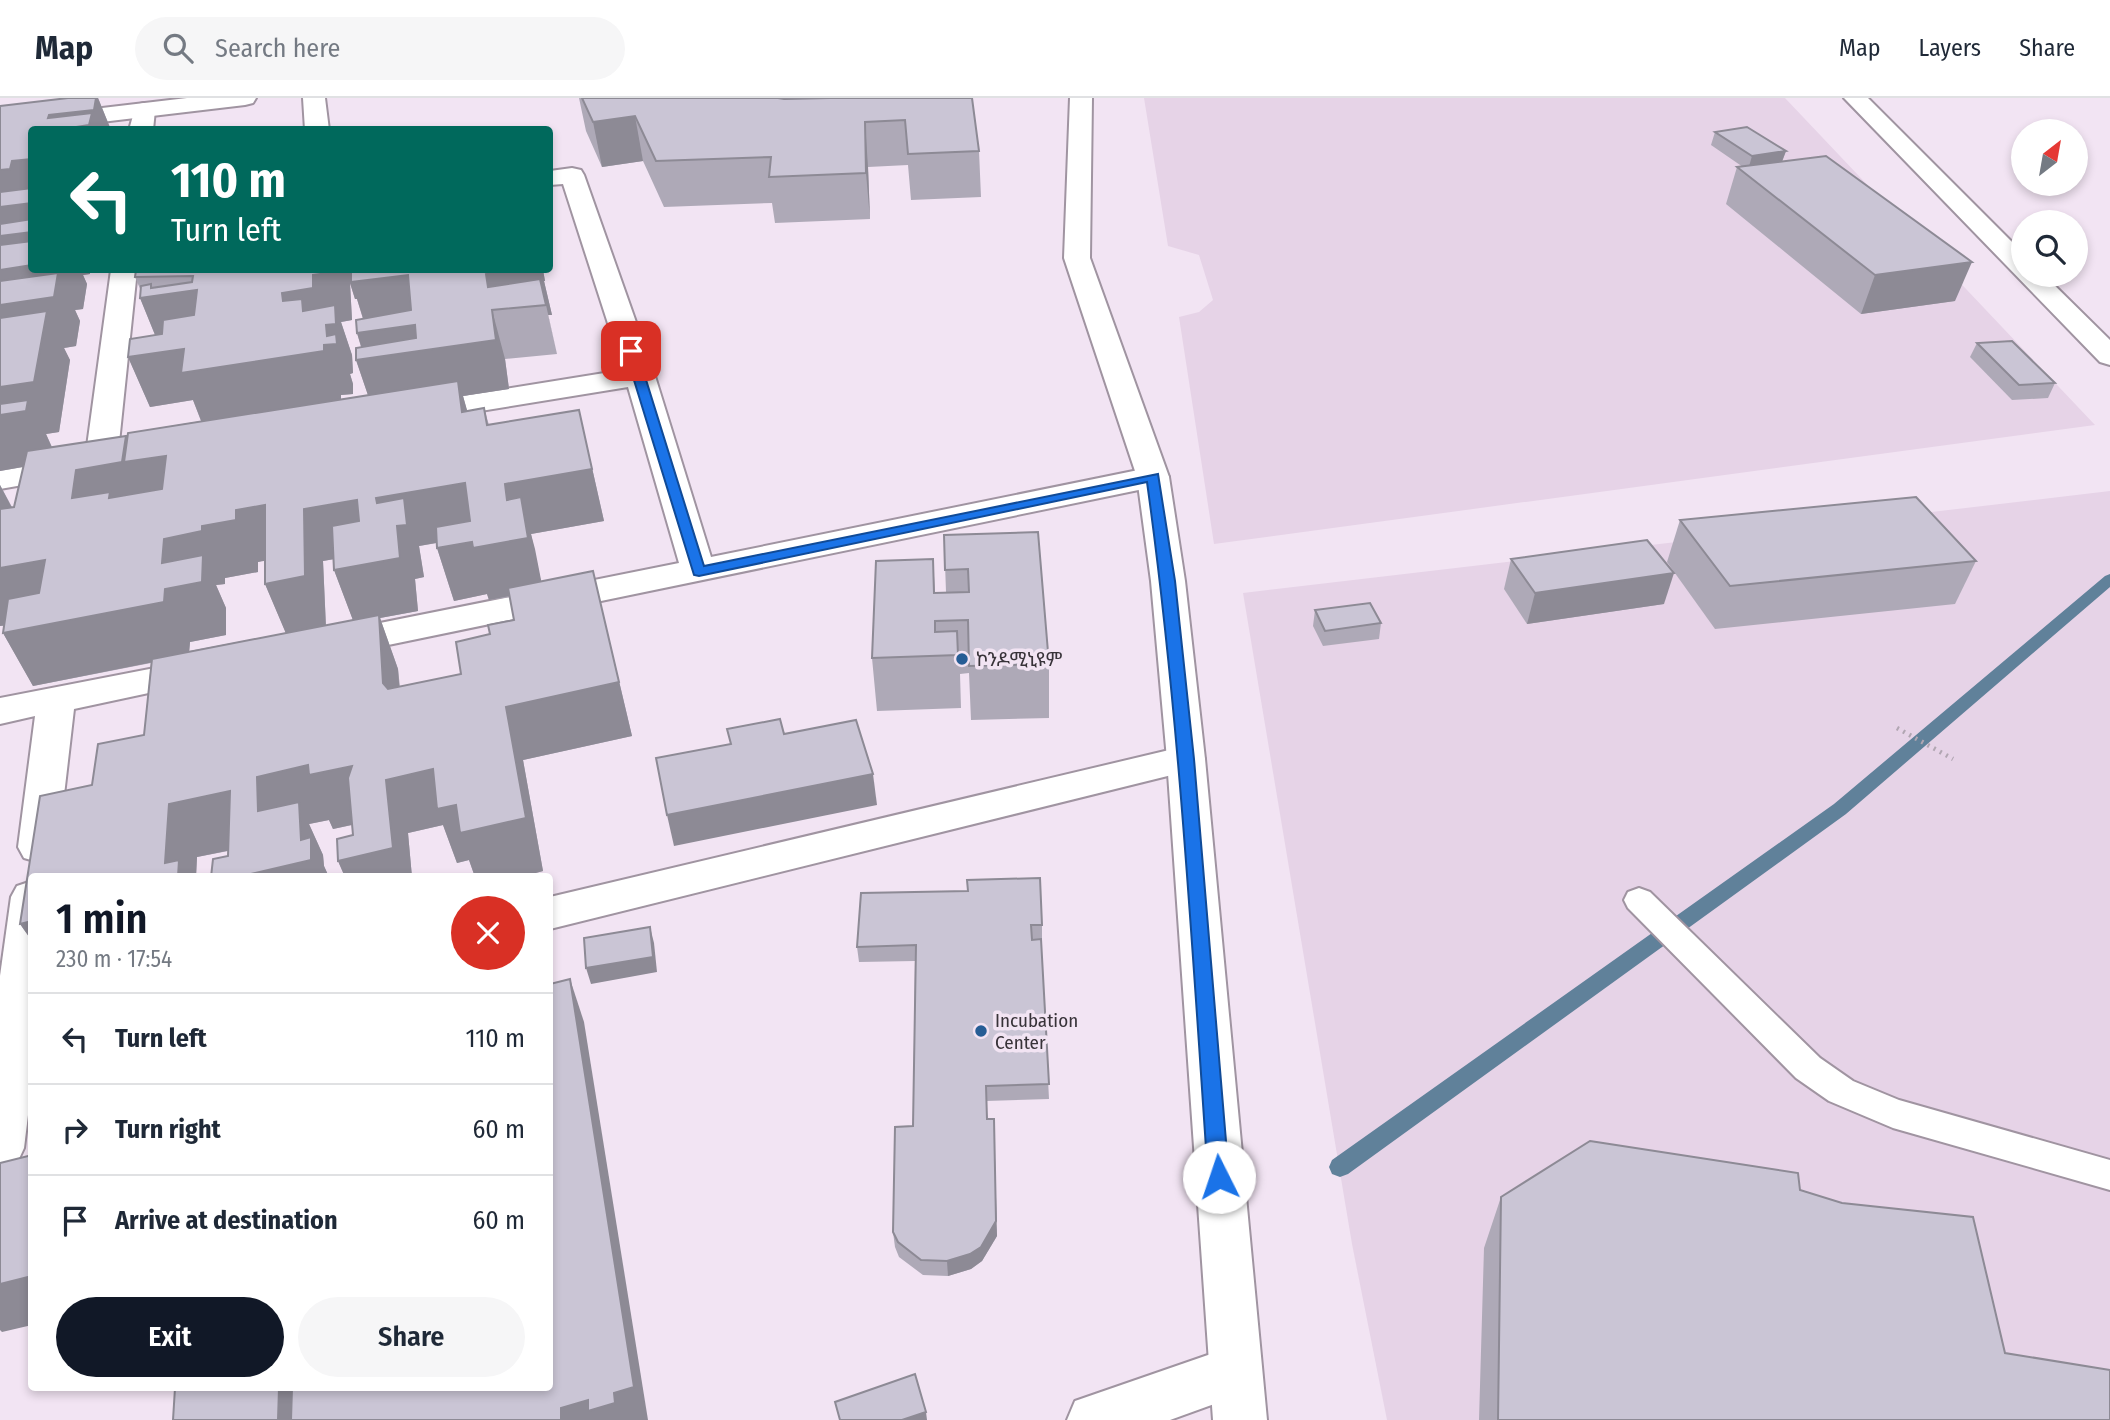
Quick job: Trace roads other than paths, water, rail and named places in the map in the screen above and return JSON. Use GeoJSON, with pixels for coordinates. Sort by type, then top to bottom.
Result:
{"type":"FeatureCollection","features":[{"type":"Feature","properties":{"kind":"street"},"geometry":{"type":"LineString","coordinates":[[0,108],[84,98]]}},
{"type":"Feature","properties":{"kind":"street"},"geometry":{"type":"LineString","coordinates":[[0,127],[143,120],[245,98]]}},
{"type":"Feature","properties":{"kind":"street"},"geometry":{"type":"LineString","coordinates":[[314,98],[317,126]]}},
{"type":"Feature","properties":{"kind":"street"},"geometry":{"type":"LineString","coordinates":[[1081,98],[1077,258],[1153,477],[1168,581],[1186,759],[1237,1396],[1094,1420]]}},
{"type":"Feature","properties":{"kind":"street"},"geometry":{"type":"LineString","coordinates":[[1855,98],[2011,256]]}},
{"type":"Feature","properties":{"kind":"street"},"geometry":{"type":"LineString","coordinates":[[553,178],[572,175],[640,376],[699,572]]}},
{"type":"Feature","properties":{"kind":"street"},"geometry":{"type":"LineString","coordinates":[[0,479],[115,460],[124,273]]}},
{"type":"Feature","properties":{"kind":"street"},"geometry":{"type":"LineString","coordinates":[[2041,287],[2110,356]]}},
{"type":"Feature","properties":{"kind":"street"},"geometry":{"type":"LineString","coordinates":[[384,417],[640,376]]}},
{"type":"Feature","properties":{"kind":"street"},"geometry":{"type":"LineString","coordinates":[[302,651],[699,572],[1153,477]]}},
{"type":"Feature","properties":{"kind":"street"},"geometry":{"type":"LineString","coordinates":[[0,711],[234,665]]}},
{"type":"Feature","properties":{"kind":"street"},"geometry":{"type":"LineString","coordinates":[[34,873],[56,700]]}},
{"type":"Feature","properties":{"kind":"street"},"geometry":{"type":"LineString","coordinates":[[553,912],[1186,759]]}},
{"type":"Feature","properties":{"kind":"street"},"geometry":{"type":"LineString","coordinates":[[0,1148],[22,1040],[28,954]]}},
{"type":"Feature","properties":{"kind":"lane"},"geometry":{"type":"LineString","coordinates":[[1639,900],[1808,1068],[1842,1091],[1893,1113],[2110,1175]]}},
{"type":"Feature","properties":{"kind":"waterway"},"geometry":{"type":"LineString","coordinates":[[1340,1167],[1840,809],[2110,579]]}},
{"type":"Feature","properties":{"kind":"place","name":"ኮንዶሚኒዩም"},"geometry":{"type":"Point","coordinates":[962,659]}},
{"type":"Feature","properties":{"kind":"place","name":"Incubation Center"},"geometry":{"type":"Point","coordinates":[981,1031]}}]}
